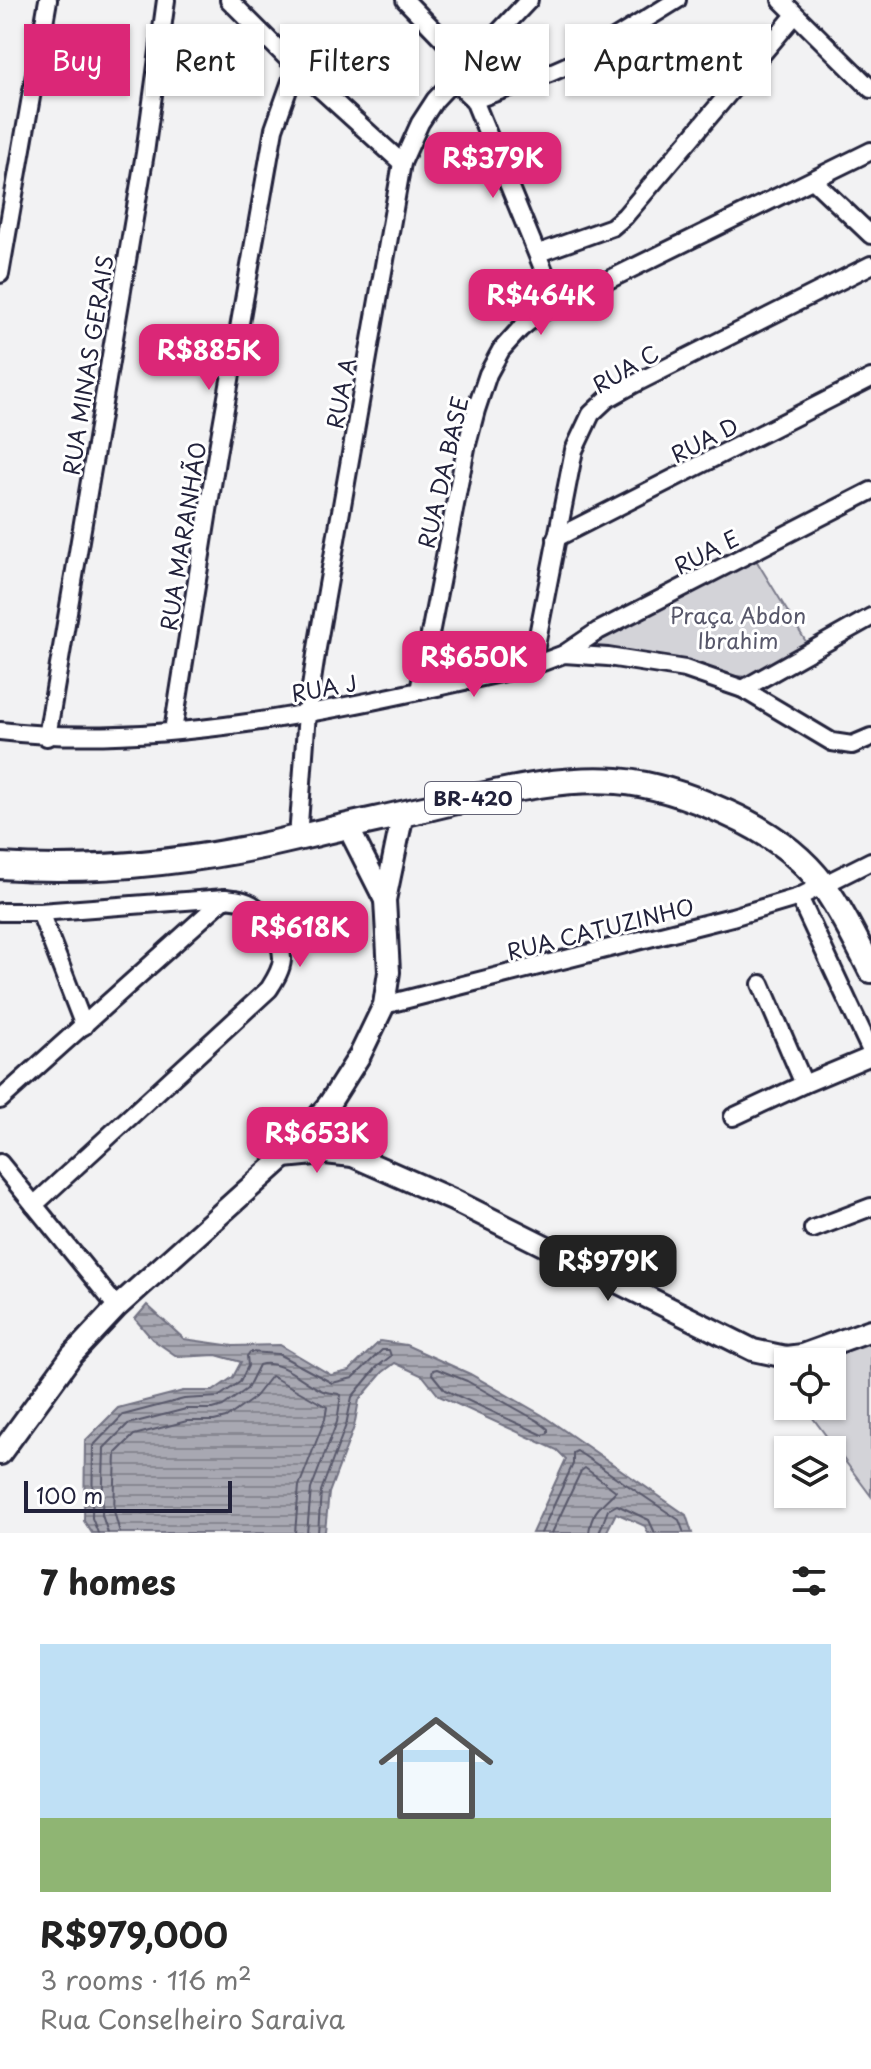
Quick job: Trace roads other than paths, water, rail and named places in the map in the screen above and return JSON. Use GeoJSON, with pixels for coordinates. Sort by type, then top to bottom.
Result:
{"type":"FeatureCollection","features":[{"type":"Feature","properties":{"kind":"main road","name":"BR-420"},"geometry":{"type":"LineString","coordinates":[[0,866],[91,869],[173,861],[298,838],[533,784],[617,781],[661,788],[697,799],[758,827],[823,884],[871,970]]}},
{"type":"Feature","properties":{"kind":"street"},"geometry":{"type":"LineString","coordinates":[[0,274],[48,0]]}},
{"type":"Feature","properties":{"kind":"street","name":"RUA MINAS GERAIS"},"geometry":{"type":"LineString","coordinates":[[47,737],[145,153],[166,0]]}},
{"type":"Feature","properties":{"kind":"street"},"geometry":{"type":"LineString","coordinates":[[229,0],[280,51]]}},
{"type":"Feature","properties":{"kind":"street"},"geometry":{"type":"LineString","coordinates":[[405,0],[435,31]]}},
{"type":"Feature","properties":{"kind":"street","name":"RUA A"},"geometry":{"type":"LineString","coordinates":[[506,24],[529,0]]}},
{"type":"Feature","properties":{"kind":"street"},"geometry":{"type":"LineString","coordinates":[[474,100],[529,82],[580,60],[677,0]]}},
{"type":"Feature","properties":{"kind":"street"},"geometry":{"type":"LineString","coordinates":[[781,0],[871,89]]}},
{"type":"Feature","properties":{"kind":"street"},"geometry":{"type":"LineString","coordinates":[[539,253],[612,227],[625,216],[795,15]]}},
{"type":"Feature","properties":{"kind":"street","name":"RUA MARANHÃO"},"geometry":{"type":"LineString","coordinates":[[173,731],[217,454],[274,129],[286,96]]}},
{"type":"Feature","properties":{"kind":"street"},"geometry":{"type":"LineString","coordinates":[[328,96],[402,163]]}},
{"type":"Feature","properties":{"kind":"street","name":"RUA A"},"geometry":{"type":"LineString","coordinates":[[298,838],[307,713],[317,648],[402,163],[420,123],[439,96]]}},
{"type":"Feature","properties":{"kind":"street"},"geometry":{"type":"LineString","coordinates":[[470,96],[539,253],[558,305]]}},
{"type":"Feature","properties":{"kind":"street","name":"RUA DA BASE"},"geometry":{"type":"LineString","coordinates":[[419,691],[466,448],[488,374],[501,350],[537,315],[871,151]]}},
{"type":"Feature","properties":{"kind":"street"},"geometry":{"type":"LineString","coordinates":[[813,180],[871,235]]}},
{"type":"Feature","properties":{"kind":"street","name":"RUA C"},"geometry":{"type":"LineString","coordinates":[[532,666],[574,450],[591,414],[607,399],[871,265]]}},
{"type":"Feature","properties":{"kind":"street","name":"RUA D"},"geometry":{"type":"LineString","coordinates":[[556,538],[871,378]]}},
{"type":"Feature","properties":{"kind":"street","name":"RUA E"},"geometry":{"type":"LineString","coordinates":[[564,654],[598,631],[871,491]]}},
{"type":"Feature","properties":{"kind":"street"},"geometry":{"type":"LineString","coordinates":[[743,689],[871,617]]}},
{"type":"Feature","properties":{"kind":"street","name":"RUA J"},"geometry":{"type":"LineString","coordinates":[[0,731],[47,737],[173,731],[307,713],[532,666],[564,654],[608,657],[685,669],[743,689],[832,742],[852,745],[871,737]]}},
{"type":"Feature","properties":{"kind":"street"},"geometry":{"type":"LineString","coordinates":[[0,1454],[72,1355],[117,1307],[284,1157],[329,1104],[360,1055],[384,1005],[389,972],[385,900],[403,813]]}},
{"type":"Feature","properties":{"kind":"street"},"geometry":{"type":"LineString","coordinates":[[347,825],[385,900]]}},
{"type":"Feature","properties":{"kind":"street","name":"RUA CATUZINHO"},"geometry":{"type":"LineString","coordinates":[[384,1005],[732,917],[799,897],[871,861]]}},
{"type":"Feature","properties":{"kind":"street"},"geometry":{"type":"LineString","coordinates":[[733,1117],[871,1054],[867,1034],[799,897]]}},
{"type":"Feature","properties":{"kind":"street"},"geometry":{"type":"LineString","coordinates":[[0,1100],[225,898]]}},
{"type":"Feature","properties":{"kind":"street"},"geometry":{"type":"LineString","coordinates":[[0,912],[40,912],[225,898],[243,900],[255,906],[265,919],[280,946],[282,959],[269,989],[34,1205]]}},
{"type":"Feature","properties":{"kind":"street"},"geometry":{"type":"LineString","coordinates":[[40,912],[84,1026]]}},
{"type":"Feature","properties":{"kind":"street"},"geometry":{"type":"LineString","coordinates":[[761,984],[804,1084]]}},
{"type":"Feature","properties":{"kind":"street"},"geometry":{"type":"LineString","coordinates":[[329,1104],[335,1127],[353,1156]]}},
{"type":"Feature","properties":{"kind":"street"},"geometry":{"type":"LineString","coordinates":[[284,1157],[325,1153],[353,1156],[453,1200],[753,1350],[786,1357],[802,1355],[871,1330]]}},
{"type":"Feature","properties":{"kind":"street"},"geometry":{"type":"LineString","coordinates":[[0,1163],[117,1307]]}},
{"type":"Feature","properties":{"kind":"street"},"geometry":{"type":"LineString","coordinates":[[813,1229],[871,1207]]}},
{"type":"Feature","properties":{"kind":"water"},"geometry":{"type":"Polygon","coordinates":[[[147,1305],[184,1339],[233,1346],[280,1345],[331,1375],[349,1371],[380,1341],[406,1345],[470,1374],[542,1415],[686,1515],[692,1533],[648,1533],[645,1526],[616,1513],[606,1533],[532,1533],[566,1459],[557,1450],[439,1396],[423,1376],[395,1363],[359,1400],[354,1427],[329,1493],[323,1533],[92,1533],[84,1521],[85,1441],[118,1408],[183,1391],[213,1391],[233,1377],[241,1362],[216,1355],[178,1357],[152,1339],[135,1319],[147,1305]]]}},
{"type":"Feature","properties":{"kind":"park label","name":"Praça Abdon Ibrahim"},"geometry":{"type":"Point","coordinates":[738,626]}}]}
